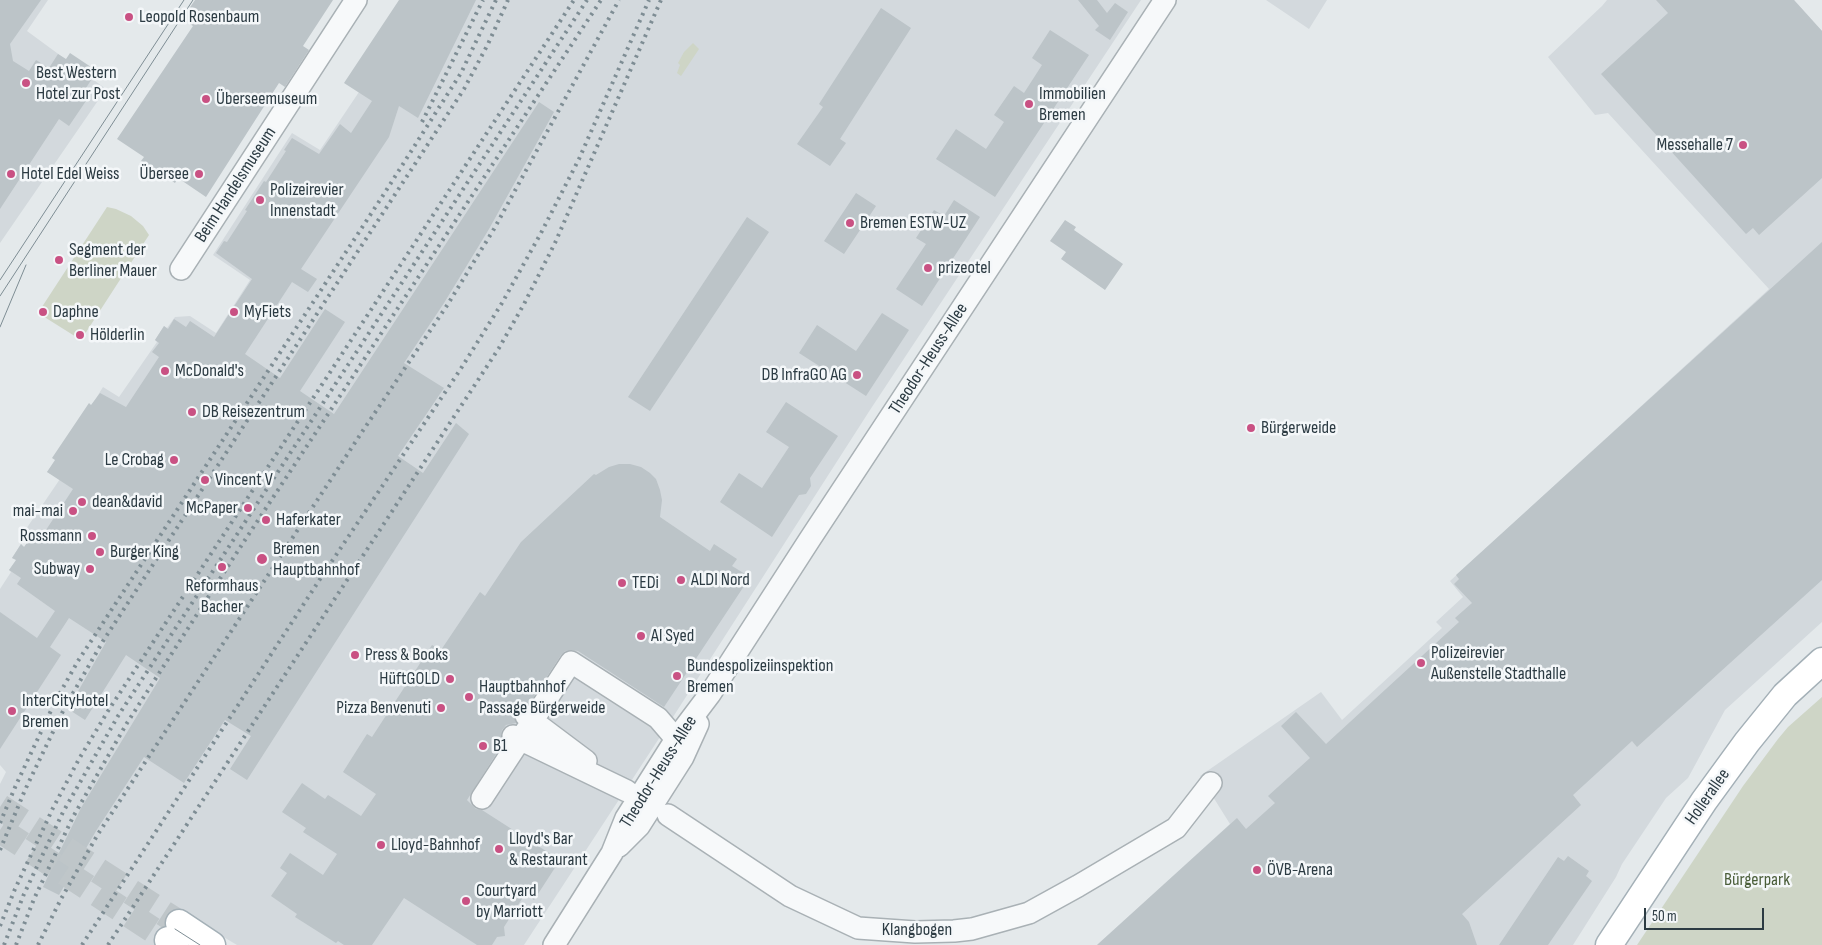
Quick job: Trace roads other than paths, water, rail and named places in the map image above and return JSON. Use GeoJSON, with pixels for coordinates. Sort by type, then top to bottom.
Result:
{"type":"FeatureCollection","features":[{"type":"Feature","properties":{"kind":"main road","name":"Hollerallee"},"geometry":{"type":"LineString","coordinates":[[1609,945],[1684,831],[1747,742],[1785,695],[1822,661]]}},
{"type":"Feature","properties":{"kind":"main road"},"geometry":{"type":"LineString","coordinates":[[174,936],[212,945]]}},
{"type":"Feature","properties":{"kind":"street","name":"Beim Handelsmuseum"},"geometry":{"type":"LineString","coordinates":[[181,269],[356,0]]}},
{"type":"Feature","properties":{"kind":"street","name":"Theodor-Heuss-Allee"},"geometry":{"type":"LineString","coordinates":[[554,945],[612,853],[626,818],[676,739],[710,694],[1165,0]]}},
{"type":"Feature","properties":{"kind":"street"},"geometry":{"type":"LineString","coordinates":[[482,798],[529,718],[571,662],[658,718],[676,739]]}},
{"type":"Feature","properties":{"kind":"street","name":"Theodor-Heuss-Allee"},"geometry":{"type":"LineString","coordinates":[[612,853],[639,826],[683,757],[710,694]]}},
{"type":"Feature","properties":{"kind":"street"},"geometry":{"type":"LineString","coordinates":[[516,738],[627,791],[529,718]]}},
{"type":"Feature","properties":{"kind":"street","name":"Klangbogen"},"geometry":{"type":"LineString","coordinates":[[668,815],[790,896],[858,928],[915,932],[954,938],[972,929],[1029,913],[1176,828],[1212,783]]}},
{"type":"Feature","properties":{"kind":"tunnel"},"geometry":{"type":"LineString","coordinates":[[0,807],[179,923]]}},
{"type":"Feature","properties":{"kind":"tunnel"},"geometry":{"type":"LineString","coordinates":[[0,830],[168,940]]}},
{"type":"Feature","properties":{"kind":"tram line"},"geometry":{"type":"LineString","coordinates":[[0,280],[184,0]]}},
{"type":"Feature","properties":{"kind":"tram line"},"geometry":{"type":"LineString","coordinates":[[0,296],[193,0]]}},
{"type":"Feature","properties":{"kind":"tram line"},"geometry":{"type":"LineString","coordinates":[[0,327],[26,265]]}},
{"type":"Feature","properties":{"kind":"tram line"},"geometry":{"type":"LineString","coordinates":[[175,929],[200,945]]}},
{"type":"Feature","properties":{"kind":"railway"},"geometry":{"type":"LineString","coordinates":[[422,122],[483,0]]}},
{"type":"Feature","properties":{"kind":"railway"},"geometry":{"type":"LineString","coordinates":[[0,823],[56,700],[78,661],[461,73],[496,0]]}},
{"type":"Feature","properties":{"kind":"railway"},"geometry":{"type":"LineString","coordinates":[[0,850],[25,790],[65,707],[103,641],[464,89],[488,44],[508,0]]}},
{"type":"Feature","properties":{"kind":"railway"},"geometry":{"type":"LineString","coordinates":[[0,926],[53,808],[79,759],[108,711],[574,0]]}},
{"type":"Feature","properties":{"kind":"railway"},"geometry":{"type":"LineString","coordinates":[[4,945],[24,894],[63,812],[118,716],[587,0]]}},
{"type":"Feature","properties":{"kind":"railway"},"geometry":{"type":"LineString","coordinates":[[16,945],[34,899],[73,817],[127,723],[243,543],[601,0]]}},
{"type":"Feature","properties":{"kind":"railway"},"geometry":{"type":"LineString","coordinates":[[38,945],[61,899],[98,834],[448,304],[494,229],[619,0]]}},
{"type":"Feature","properties":{"kind":"railway"},"geometry":{"type":"LineString","coordinates":[[82,945],[322,576],[460,370],[502,303],[579,159],[649,0]]}},
{"type":"Feature","properties":{"kind":"railway"},"geometry":{"type":"LineString","coordinates":[[108,945],[499,348],[555,243],[661,0]]}},
{"type":"Feature","properties":{"kind":"place","name":"Leopold Rosenbaum"},"geometry":{"type":"Point","coordinates":[129,17]}},
{"type":"Feature","properties":{"kind":"place","name":"Best Western Hotel zur Post"},"geometry":{"type":"Point","coordinates":[26,83]}},
{"type":"Feature","properties":{"kind":"place","name":"Überseemuseum"},"geometry":{"type":"Point","coordinates":[206,99]}},
{"type":"Feature","properties":{"kind":"place","name":"Immobilien Bremen"},"geometry":{"type":"Point","coordinates":[1029,104]}},
{"type":"Feature","properties":{"kind":"place","name":"Messehalle 7"},"geometry":{"type":"Point","coordinates":[1743,145]}},
{"type":"Feature","properties":{"kind":"place","name":"Hotel Edel Weiss"},"geometry":{"type":"Point","coordinates":[11,174]}},
{"type":"Feature","properties":{"kind":"place","name":"Übersee"},"geometry":{"type":"Point","coordinates":[199,174]}},
{"type":"Feature","properties":{"kind":"place","name":"Polizeirevier Innenstadt"},"geometry":{"type":"Point","coordinates":[260,200]}},
{"type":"Feature","properties":{"kind":"place","name":"Bremen ESTW-UZ"},"geometry":{"type":"Point","coordinates":[850,223]}},
{"type":"Feature","properties":{"kind":"place","name":"Segment der Berliner Mauer"},"geometry":{"type":"Point","coordinates":[59,260]}},
{"type":"Feature","properties":{"kind":"place","name":"prizeotel"},"geometry":{"type":"Point","coordinates":[928,268]}},
{"type":"Feature","properties":{"kind":"place","name":"Daphne"},"geometry":{"type":"Point","coordinates":[43,312]}},
{"type":"Feature","properties":{"kind":"place","name":"MyFiets"},"geometry":{"type":"Point","coordinates":[234,312]}},
{"type":"Feature","properties":{"kind":"place","name":"Hölderlin"},"geometry":{"type":"Point","coordinates":[80,335]}},
{"type":"Feature","properties":{"kind":"place","name":"McDonald's"},"geometry":{"type":"Point","coordinates":[165,371]}},
{"type":"Feature","properties":{"kind":"place","name":"DB InfraGO AG"},"geometry":{"type":"Point","coordinates":[857,375]}},
{"type":"Feature","properties":{"kind":"place","name":"DB Reisezentrum"},"geometry":{"type":"Point","coordinates":[192,412]}},
{"type":"Feature","properties":{"kind":"place","name":"Bürgerweide"},"geometry":{"type":"Point","coordinates":[1251,428]}},
{"type":"Feature","properties":{"kind":"place","name":"Le Crobag"},"geometry":{"type":"Point","coordinates":[174,460]}},
{"type":"Feature","properties":{"kind":"place","name":"Vincent V"},"geometry":{"type":"Point","coordinates":[205,480]}},
{"type":"Feature","properties":{"kind":"place","name":"dean&david"},"geometry":{"type":"Point","coordinates":[82,502]}},
{"type":"Feature","properties":{"kind":"place","name":"McPaper"},"geometry":{"type":"Point","coordinates":[248,508]}},
{"type":"Feature","properties":{"kind":"place","name":"mai-mai"},"geometry":{"type":"Point","coordinates":[73,511]}},
{"type":"Feature","properties":{"kind":"place","name":"Haferkater"},"geometry":{"type":"Point","coordinates":[266,520]}},
{"type":"Feature","properties":{"kind":"place","name":"Rossmann"},"geometry":{"type":"Point","coordinates":[92,536]}},
{"type":"Feature","properties":{"kind":"place","name":"Burger King"},"geometry":{"type":"Point","coordinates":[100,552]}},
{"type":"Feature","properties":{"kind":"place","name":"Bremen Hauptbahnhof"},"geometry":{"type":"Point","coordinates":[262,559]}},
{"type":"Feature","properties":{"kind":"place","name":"Reformhaus Bacher"},"geometry":{"type":"Point","coordinates":[222,567]}},
{"type":"Feature","properties":{"kind":"place","name":"Subway"},"geometry":{"type":"Point","coordinates":[90,569]}},
{"type":"Feature","properties":{"kind":"place","name":"ALDI Nord"},"geometry":{"type":"Point","coordinates":[681,580]}},
{"type":"Feature","properties":{"kind":"place","name":"TEDi"},"geometry":{"type":"Point","coordinates":[622,583]}},
{"type":"Feature","properties":{"kind":"place","name":"Al Syed"},"geometry":{"type":"Point","coordinates":[641,636]}},
{"type":"Feature","properties":{"kind":"place","name":"Press & Books"},"geometry":{"type":"Point","coordinates":[355,655]}},
{"type":"Feature","properties":{"kind":"place","name":"Polizeirevier Außenstelle Stadthalle"},"geometry":{"type":"Point","coordinates":[1421,663]}},
{"type":"Feature","properties":{"kind":"place","name":"Bundespolizeiinspektion Bremen"},"geometry":{"type":"Point","coordinates":[677,676]}},
{"type":"Feature","properties":{"kind":"place","name":"HüftGOLD"},"geometry":{"type":"Point","coordinates":[450,679]}},
{"type":"Feature","properties":{"kind":"place","name":"Hauptbahnhof Passage Bürgerweide"},"geometry":{"type":"Point","coordinates":[469,697]}},
{"type":"Feature","properties":{"kind":"place","name":"Pizza Benvenuti"},"geometry":{"type":"Point","coordinates":[441,708]}},
{"type":"Feature","properties":{"kind":"place","name":"InterCityHotel Bremen"},"geometry":{"type":"Point","coordinates":[12,711]}},
{"type":"Feature","properties":{"kind":"place","name":"B1"},"geometry":{"type":"Point","coordinates":[483,746]}},
{"type":"Feature","properties":{"kind":"place","name":"Lloyd-Bahnhof"},"geometry":{"type":"Point","coordinates":[381,845]}},
{"type":"Feature","properties":{"kind":"place","name":"Lloyd's Bar & Restaurant"},"geometry":{"type":"Point","coordinates":[499,849]}},
{"type":"Feature","properties":{"kind":"place","name":"ÖVB-Arena"},"geometry":{"type":"Point","coordinates":[1257,870]}},
{"type":"Feature","properties":{"kind":"place","name":"Courtyard by Marriott"},"geometry":{"type":"Point","coordinates":[466,901]}},
{"type":"Feature","properties":{"kind":"park label","name":"Bürgerpark"},"geometry":{"type":"Point","coordinates":[1757,880]}}]}
